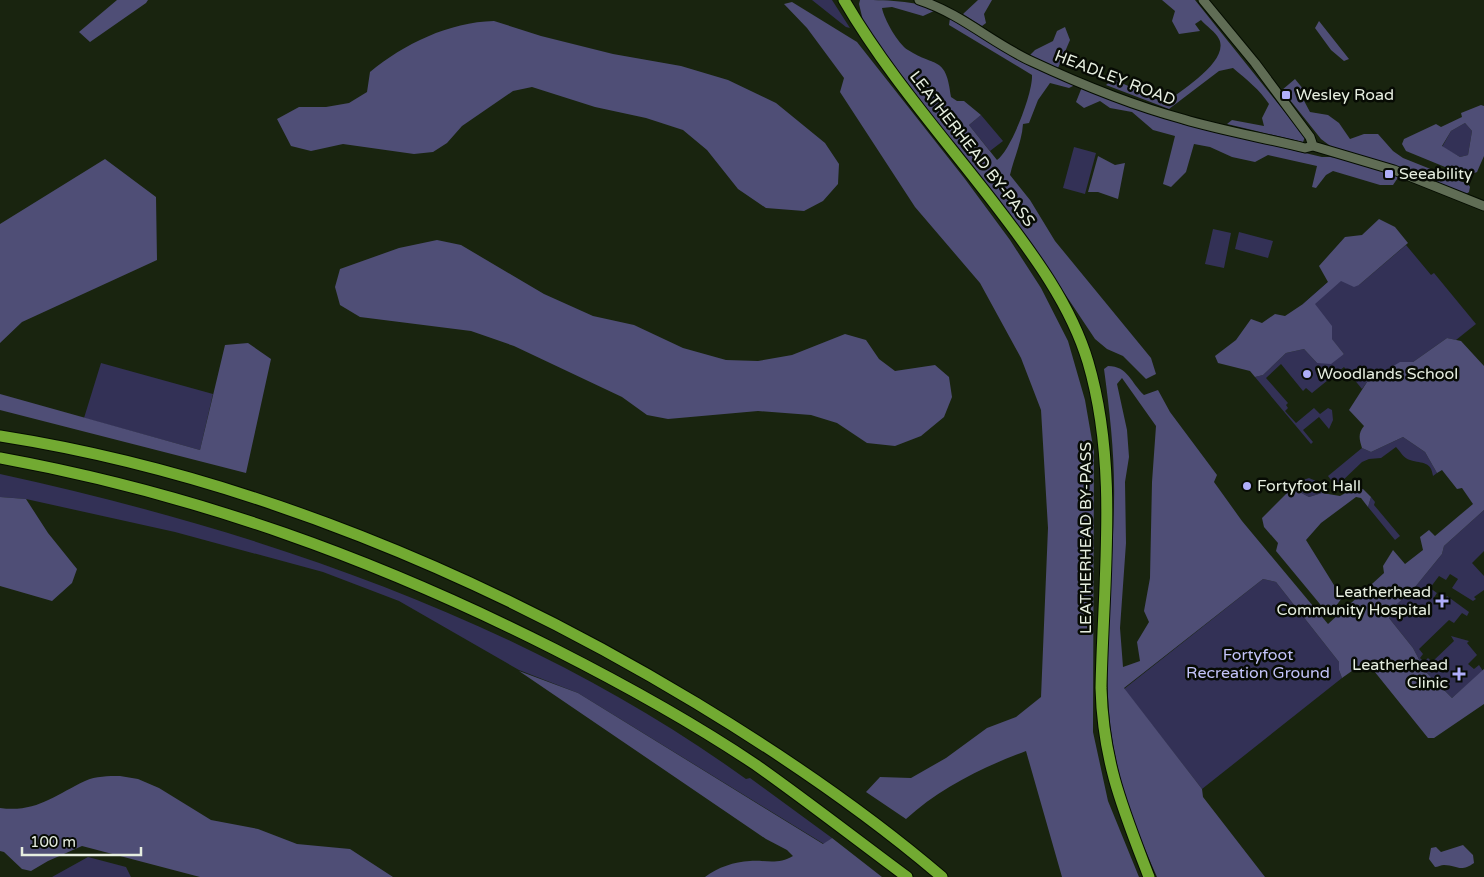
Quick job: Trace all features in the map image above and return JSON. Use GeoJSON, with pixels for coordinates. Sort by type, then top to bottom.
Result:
{"type":"FeatureCollection","features":[{"type":"Feature","properties":{"kind":"highway","name":"LEATHERHEAD BY-PASS"},"geometry":{"type":"LineString","coordinates":[[844,0],[876,51],[1020,237],[1046,275],[1076,332],[1088,361],[1098,405],[1104,459],[1101,688],[1103,724],[1107,754],[1117,795],[1149,877]]}},
{"type":"Feature","properties":{"kind":"highway"},"geometry":{"type":"LineString","coordinates":[[0,436],[110,458],[212,486],[335,527],[484,588],[626,660],[766,745],[908,848],[942,877]]}},
{"type":"Feature","properties":{"kind":"highway"},"geometry":{"type":"LineString","coordinates":[[0,458],[125,484],[210,508],[326,547],[473,608],[622,684],[755,765],[907,877]]}},
{"type":"Feature","properties":{"kind":"street","name":"HEADLEY ROAD"},"geometry":{"type":"LineString","coordinates":[[920,0],[965,20],[1012,52],[1032,62],[1155,110],[1182,119],[1305,148],[1313,146],[1394,170],[1484,206]]}},
{"type":"Feature","properties":{"kind":"street"},"geometry":{"type":"LineString","coordinates":[[1203,0],[1310,137],[1313,146]]}},
{"type":"Feature","properties":{"kind":"green space"},"geometry":{"type":"Polygon","coordinates":[[[812,0],[832,0],[850,28],[846,27],[812,0]]]}},
{"type":"Feature","properties":{"kind":"green space"},"geometry":{"type":"Polygon","coordinates":[[[981,115],[1003,141],[990,151],[969,125],[981,115]]]}},
{"type":"Feature","properties":{"kind":"green space"},"geometry":{"type":"Polygon","coordinates":[[[1465,123],[1472,131],[1468,155],[1460,157],[1442,147],[1451,131],[1465,123]]]}},
{"type":"Feature","properties":{"kind":"green space"},"geometry":{"type":"Polygon","coordinates":[[[1074,147],[1096,153],[1085,194],[1063,188],[1074,147]]]}},
{"type":"Feature","properties":{"kind":"green space"},"geometry":{"type":"Polygon","coordinates":[[[1213,229],[1231,233],[1224,268],[1205,264],[1213,229]]]}},
{"type":"Feature","properties":{"kind":"green space"},"geometry":{"type":"Polygon","coordinates":[[[1239,232],[1273,241],[1268,258],[1235,249],[1239,232]]]}},
{"type":"Feature","properties":{"kind":"green space"},"geometry":{"type":"Polygon","coordinates":[[[1406,245],[1431,275],[1434,273],[1476,324],[1456,340],[1447,338],[1413,362],[1367,382],[1362,389],[1344,367],[1312,393],[1306,388],[1303,391],[1281,364],[1266,378],[1288,403],[1286,405],[1288,408],[1285,411],[1296,423],[1314,408],[1320,414],[1328,408],[1332,410],[1333,420],[1329,429],[1319,417],[1303,430],[1313,442],[1311,444],[1255,377],[1263,375],[1286,353],[1304,349],[1317,363],[1344,354],[1303,304],[1344,268],[1359,285],[1406,245]]]}},
{"type":"Feature","properties":{"kind":"green space"},"geometry":{"type":"Polygon","coordinates":[[[101,363],[213,394],[200,450],[84,418],[101,363]]]}},
{"type":"Feature","properties":{"kind":"green space"},"geometry":{"type":"Polygon","coordinates":[[[1403,437],[1425,452],[1437,473],[1433,476],[1428,465],[1404,457],[1396,447],[1381,458],[1362,462],[1339,484],[1334,484],[1328,476],[1362,448],[1371,452],[1403,437]]]}},
{"type":"Feature","properties":{"kind":"green space"},"geometry":{"type":"Polygon","coordinates":[[[0,474],[196,523],[293,554],[389,589],[483,628],[574,673],[662,723],[746,779],[750,778],[832,838],[824,844],[578,693],[519,670],[399,601],[323,572],[175,532],[26,499],[0,497],[0,474]]]}},
{"type":"Feature","properties":{"kind":"green space"},"geometry":{"type":"Polygon","coordinates":[[[1309,478],[1318,483],[1322,493],[1309,497],[1292,488],[1309,478]]]}},
{"type":"Feature","properties":{"kind":"green space"},"geometry":{"type":"Polygon","coordinates":[[[1371,497],[1375,502],[1374,505],[1400,536],[1395,540],[1368,507],[1371,497]]]}},
{"type":"Feature","properties":{"kind":"green space","name":"Leatherhead Community Hospital"},"geometry":{"type":"Polygon","coordinates":[[[1484,510],[1484,551],[1472,563],[1484,576],[1484,590],[1474,597],[1476,599],[1473,601],[1452,588],[1458,579],[1450,574],[1446,580],[1439,576],[1430,588],[1437,593],[1433,599],[1442,604],[1447,596],[1469,612],[1467,616],[1462,613],[1454,623],[1449,620],[1419,649],[1423,654],[1420,658],[1424,662],[1428,658],[1432,662],[1454,641],[1451,636],[1469,641],[1467,643],[1477,655],[1468,664],[1474,669],[1479,665],[1483,671],[1452,698],[1425,671],[1413,648],[1389,618],[1390,610],[1411,592],[1442,554],[1444,546],[1484,510]]]}},
{"type":"Feature","properties":{"kind":"green space","name":"Fortyfoot Recreation Ground"},"geometry":{"type":"Polygon","coordinates":[[[1263,579],[1276,582],[1339,662],[1342,678],[1202,789],[1124,689],[1263,579]]]}},
{"type":"Feature","properties":{"kind":"green space"},"geometry":{"type":"Polygon","coordinates":[[[88,857],[126,867],[131,877],[52,877],[88,857]]]}},
{"type":"Feature","properties":{"kind":"shaded area"},"geometry":{"type":"Polygon","coordinates":[[[117,0],[148,0],[90,42],[79,32],[117,0]]]}},
{"type":"Feature","properties":{"kind":"shaded area"},"geometry":{"type":"Polygon","coordinates":[[[860,0],[910,3],[928,7],[934,11],[923,16],[892,7],[882,8],[892,31],[904,47],[943,68],[949,84],[951,97],[957,101],[964,101],[981,115],[969,125],[997,160],[1009,145],[1020,120],[1029,94],[1032,75],[949,25],[950,18],[1021,62],[1075,85],[1069,88],[1050,83],[1038,100],[1029,123],[1023,124],[1020,143],[1010,175],[1030,200],[1055,241],[1151,358],[1156,374],[1146,379],[1123,356],[1107,349],[1095,339],[1057,282],[864,25],[859,4],[860,0]]]}},
{"type":"Feature","properties":{"kind":"shaded area"},"geometry":{"type":"Polygon","coordinates":[[[978,0],[992,0],[984,14],[986,23],[982,26],[963,14],[978,0]]]}},
{"type":"Feature","properties":{"kind":"shaded area"},"geometry":{"type":"Polygon","coordinates":[[[1162,0],[1195,0],[1305,137],[1303,142],[1227,124],[1232,120],[1264,126],[1262,118],[1269,104],[1257,89],[1233,68],[1219,71],[1169,109],[1106,85],[1113,79],[1165,103],[1202,75],[1217,57],[1220,48],[1218,36],[1201,20],[1195,24],[1200,31],[1179,34],[1172,21],[1175,11],[1162,0]]]}},
{"type":"Feature","properties":{"kind":"shaded area"},"geometry":{"type":"Polygon","coordinates":[[[792,2],[857,42],[965,179],[1010,240],[1041,288],[1068,341],[1085,400],[1094,452],[1093,732],[1108,801],[1139,877],[1062,877],[1026,751],[963,779],[933,798],[906,819],[866,792],[880,777],[911,778],[946,758],[987,728],[1016,717],[1041,697],[1048,528],[1041,410],[1021,358],[980,283],[915,207],[840,92],[844,78],[807,28],[784,4],[792,2]]]}},
{"type":"Feature","properties":{"kind":"shaded area"},"geometry":{"type":"Polygon","coordinates":[[[494,21],[541,36],[613,54],[681,66],[728,80],[776,103],[825,143],[839,164],[838,184],[823,201],[804,211],[766,208],[738,189],[707,150],[683,130],[646,118],[595,107],[532,87],[513,91],[462,126],[447,143],[433,152],[414,154],[343,144],[311,151],[291,146],[277,119],[299,107],[326,107],[349,103],[367,92],[370,72],[397,52],[444,30],[460,25],[494,21]]]}},
{"type":"Feature","properties":{"kind":"shaded area"},"geometry":{"type":"Polygon","coordinates":[[[1319,21],[1349,59],[1344,61],[1331,50],[1315,28],[1319,21]]]}},
{"type":"Feature","properties":{"kind":"shaded area"},"geometry":{"type":"Polygon","coordinates":[[[1065,27],[1070,40],[1058,68],[1029,56],[1035,50],[1053,41],[1057,31],[1065,27]]]}},
{"type":"Feature","properties":{"kind":"shaded area"},"geometry":{"type":"Polygon","coordinates":[[[1295,79],[1304,90],[1302,97],[1310,112],[1328,115],[1339,123],[1350,139],[1364,134],[1378,134],[1393,151],[1403,158],[1468,184],[1470,187],[1469,192],[1466,194],[1423,176],[1333,148],[1321,139],[1282,90],[1295,79]]]}},
{"type":"Feature","properties":{"kind":"shaded area"},"geometry":{"type":"Polygon","coordinates":[[[1082,87],[1182,124],[1322,157],[1351,160],[1371,165],[1399,176],[1393,185],[1380,185],[1333,171],[1326,175],[1316,188],[1312,187],[1317,166],[1268,155],[1255,162],[1232,157],[1210,147],[1194,144],[1186,172],[1171,187],[1163,184],[1175,136],[1153,130],[1132,112],[1110,108],[1100,101],[1084,108],[1076,102],[1082,87]]]}},
{"type":"Feature","properties":{"kind":"shaded area"},"geometry":{"type":"Polygon","coordinates":[[[1481,105],[1484,106],[1484,156],[1477,172],[1467,176],[1406,151],[1402,144],[1404,139],[1436,124],[1441,127],[1462,117],[1461,113],[1481,105]],[[1465,123],[1451,131],[1442,146],[1460,157],[1468,155],[1472,131],[1465,123]]]}},
{"type":"Feature","properties":{"kind":"shaded area"},"geometry":{"type":"Polygon","coordinates":[[[1098,156],[1115,165],[1125,163],[1118,199],[1098,192],[1088,192],[1098,156]]]}},
{"type":"Feature","properties":{"kind":"shaded area"},"geometry":{"type":"Polygon","coordinates":[[[105,159],[156,197],[157,260],[22,322],[0,343],[0,224],[105,159]]]}},
{"type":"Feature","properties":{"kind":"shaded area"},"geometry":{"type":"Polygon","coordinates":[[[1379,219],[1395,227],[1408,243],[1359,285],[1354,287],[1341,281],[1315,304],[1332,326],[1332,339],[1344,354],[1331,364],[1317,363],[1304,349],[1286,353],[1263,375],[1255,377],[1250,371],[1218,363],[1215,356],[1236,340],[1251,319],[1262,323],[1275,314],[1285,316],[1303,304],[1328,282],[1319,266],[1345,237],[1362,235],[1379,219]]]}},
{"type":"Feature","properties":{"kind":"shaded area"},"geometry":{"type":"Polygon","coordinates":[[[437,240],[461,245],[544,294],[593,316],[634,325],[683,348],[726,360],[758,361],[792,355],[845,334],[866,340],[879,359],[895,371],[935,365],[949,377],[952,397],[944,417],[921,436],[895,446],[867,443],[837,423],[811,415],[758,411],[668,419],[647,415],[622,397],[514,346],[471,331],[360,317],[340,305],[335,287],[340,269],[399,248],[437,240]]]}},
{"type":"Feature","properties":{"kind":"shaded area"},"geometry":{"type":"Polygon","coordinates":[[[1447,338],[1461,341],[1484,366],[1484,510],[1444,546],[1442,554],[1411,592],[1390,610],[1389,618],[1413,648],[1425,671],[1452,698],[1484,669],[1484,704],[1434,738],[1428,738],[1366,661],[1342,678],[1339,662],[1276,582],[1263,579],[1124,688],[1202,789],[1203,797],[1265,877],[1157,877],[1125,795],[1116,761],[1109,714],[1107,654],[1114,469],[1104,369],[1108,366],[1115,367],[1125,372],[1144,395],[1158,390],[1170,412],[1217,475],[1214,482],[1242,521],[1328,624],[1384,573],[1383,566],[1393,550],[1405,564],[1423,550],[1420,537],[1429,530],[1435,536],[1473,504],[1462,488],[1457,489],[1442,470],[1437,473],[1425,452],[1403,437],[1371,452],[1362,448],[1360,436],[1364,426],[1349,410],[1367,382],[1400,362],[1413,362],[1447,338]],[[1122,378],[1117,384],[1127,430],[1129,457],[1125,482],[1126,543],[1120,628],[1123,667],[1140,661],[1137,642],[1149,622],[1144,611],[1150,578],[1152,482],[1156,426],[1122,378]]]}},
{"type":"Feature","properties":{"kind":"shaded area"},"geometry":{"type":"Polygon","coordinates":[[[248,343],[271,359],[246,473],[0,410],[0,394],[200,450],[225,345],[248,343]]]}},
{"type":"Feature","properties":{"kind":"shaded area"},"geometry":{"type":"Polygon","coordinates":[[[1292,488],[1309,497],[1322,493],[1340,496],[1355,488],[1363,489],[1371,497],[1368,507],[1361,498],[1356,497],[1321,523],[1306,540],[1342,598],[1329,615],[1276,551],[1278,543],[1264,527],[1262,518],[1292,488]]]}},
{"type":"Feature","properties":{"kind":"shaded area"},"geometry":{"type":"Polygon","coordinates":[[[0,497],[26,499],[48,533],[77,569],[72,583],[52,601],[0,586],[0,497]]]}},
{"type":"Feature","properties":{"kind":"shaded area"},"geometry":{"type":"Polygon","coordinates":[[[519,671],[578,693],[823,844],[832,838],[882,877],[705,877],[715,870],[732,864],[750,861],[777,861],[793,856],[787,850],[766,839],[519,671]]]}},
{"type":"Feature","properties":{"kind":"shaded area"},"geometry":{"type":"Polygon","coordinates":[[[120,776],[138,779],[159,788],[211,820],[258,829],[297,844],[350,849],[393,877],[200,877],[82,846],[31,871],[22,869],[4,852],[0,851],[0,808],[24,808],[45,802],[89,779],[120,776]]]}},
{"type":"Feature","properties":{"kind":"shaded area"},"geometry":{"type":"Polygon","coordinates":[[[1463,845],[1473,855],[1474,863],[1465,868],[1448,865],[1435,867],[1429,859],[1431,848],[1436,847],[1441,852],[1463,845]]]}},
{"type":"Feature","properties":{"kind":"place","name":"Wesley Road"},"geometry":{"type":"Point","coordinates":[1286,95]}},
{"type":"Feature","properties":{"kind":"place","name":"Seeability"},"geometry":{"type":"Point","coordinates":[1389,174]}},
{"type":"Feature","properties":{"kind":"place","name":"Woodlands School"},"geometry":{"type":"Point","coordinates":[1307,374]}},
{"type":"Feature","properties":{"kind":"place","name":"Fortyfoot Hall"},"geometry":{"type":"Point","coordinates":[1247,486]}},
{"type":"Feature","properties":{"kind":"place","name":"Leatherhead Community Hospital"},"geometry":{"type":"Point","coordinates":[1442,601]}},
{"type":"Feature","properties":{"kind":"place","name":"Leatherhead Clinic"},"geometry":{"type":"Point","coordinates":[1459,674]}}]}
